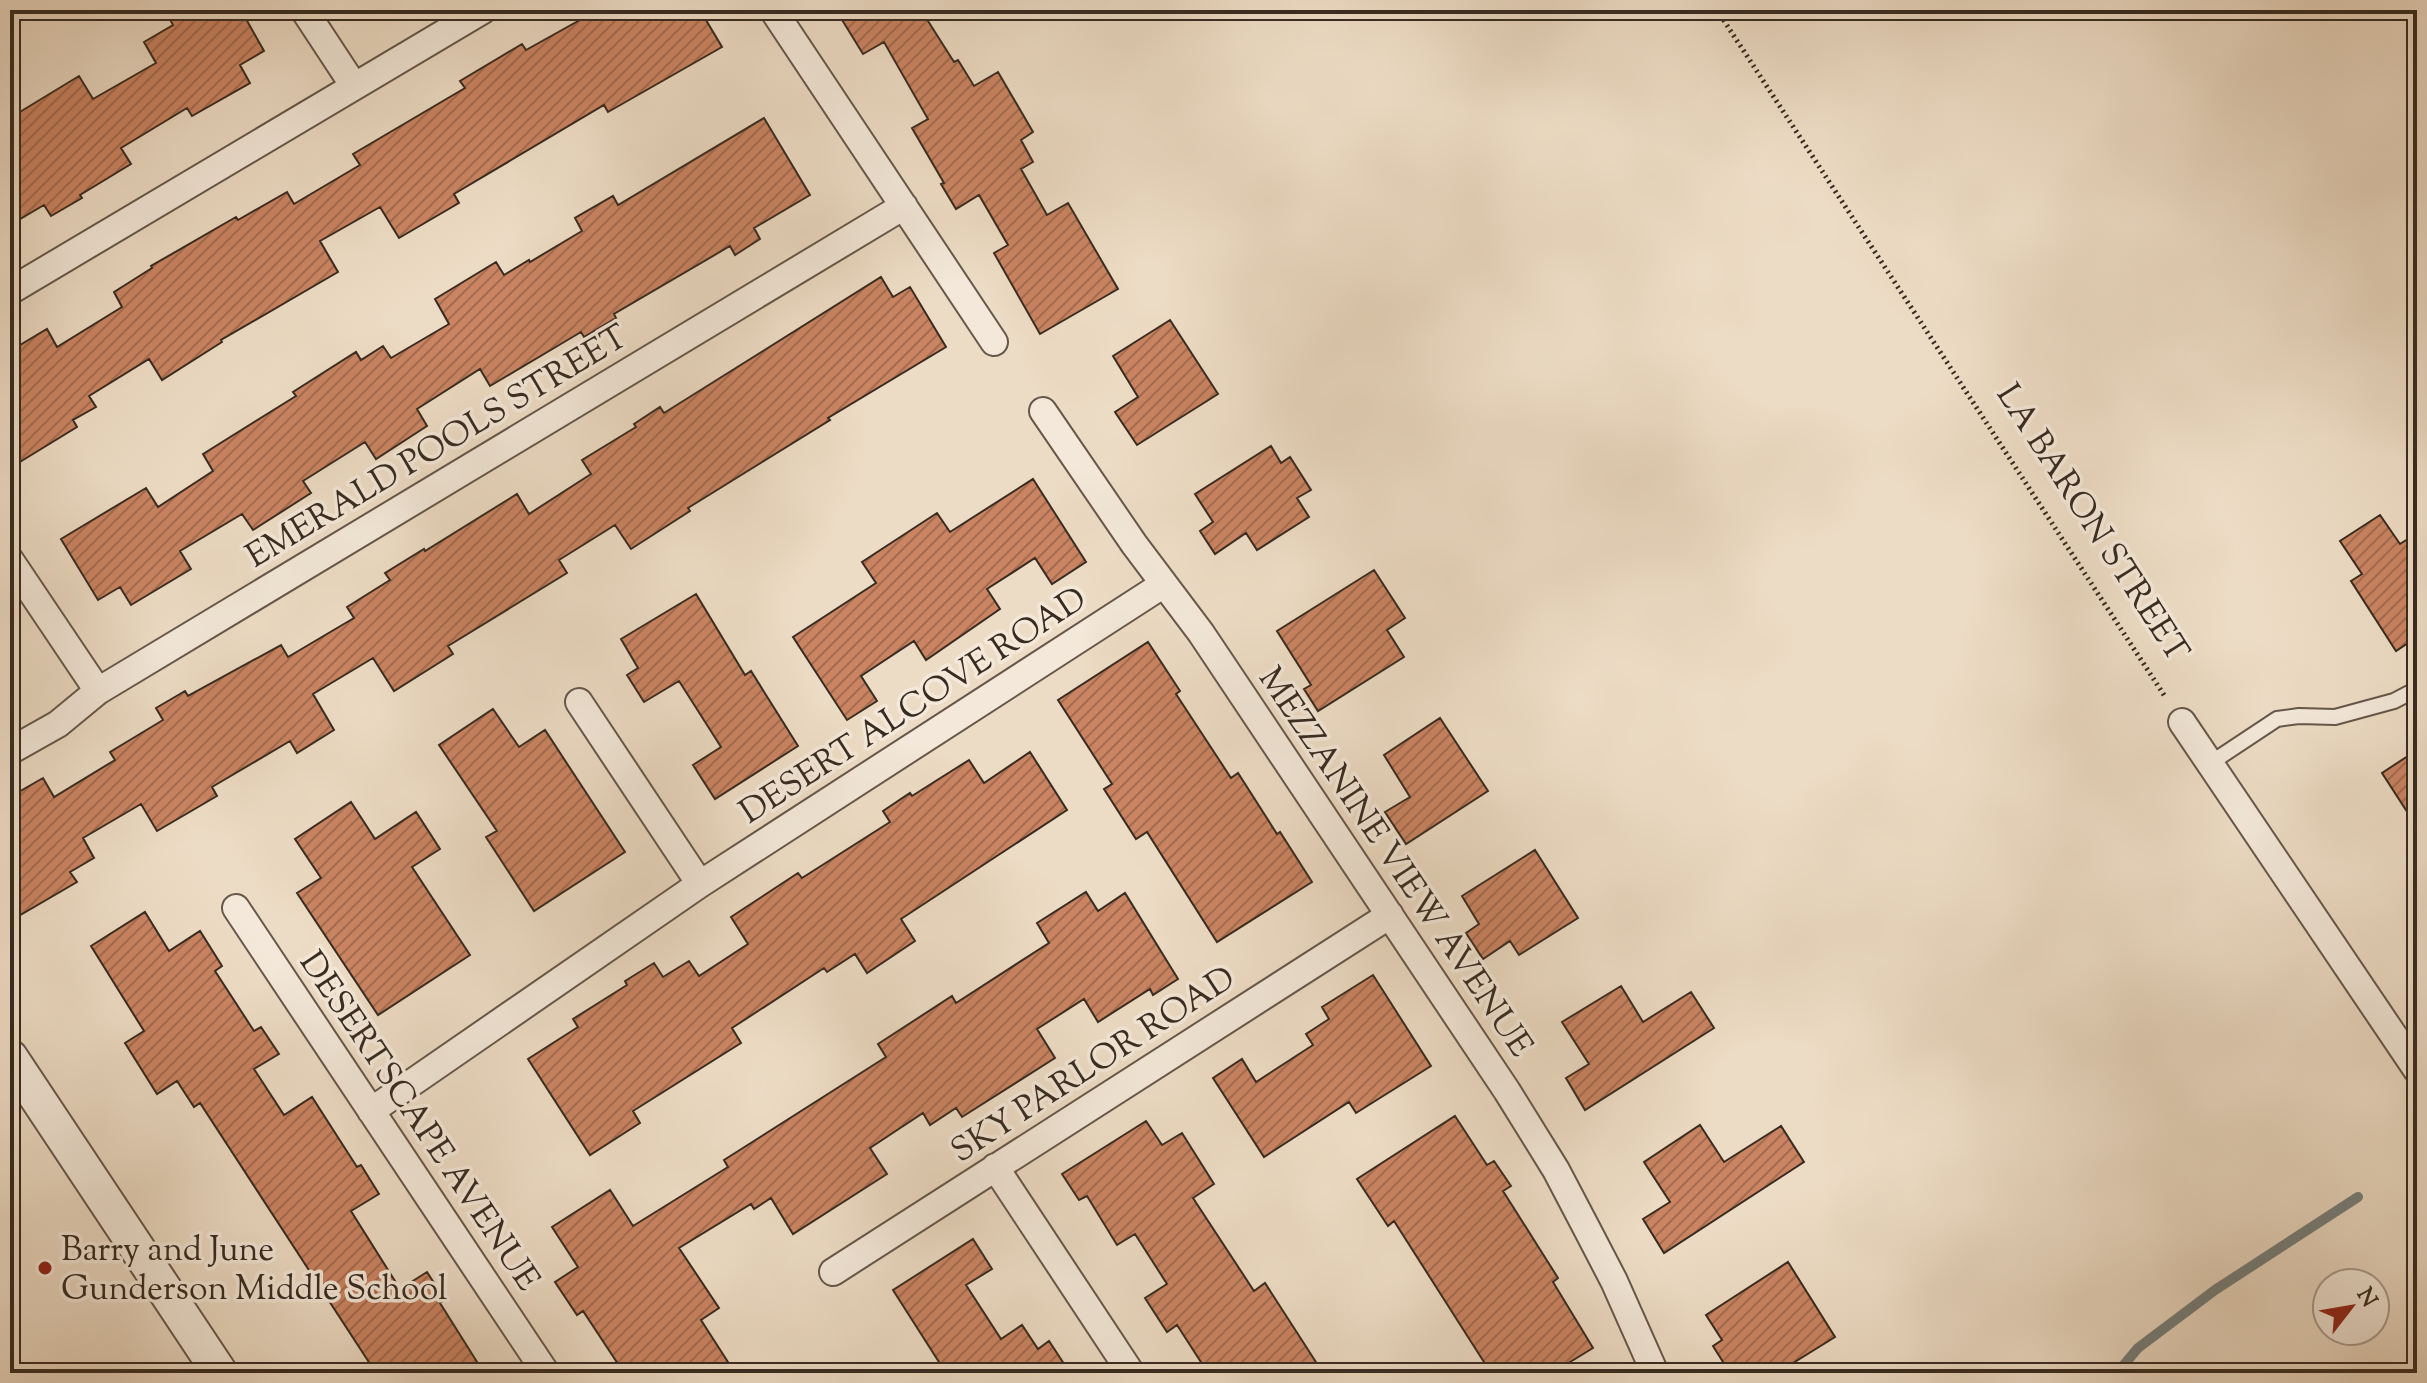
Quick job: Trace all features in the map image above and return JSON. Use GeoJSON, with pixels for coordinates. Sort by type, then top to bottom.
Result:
{"type":"FeatureCollection","features":[{"type":"Feature","properties":{"kind":"street"},"geometry":{"type":"LineString","coordinates":[[304,10],[354,86]]}},
{"type":"Feature","properties":{"kind":"street"},"geometry":{"type":"LineString","coordinates":[[10,291],[483,10]]}},
{"type":"Feature","properties":{"kind":"street"},"geometry":{"type":"LineString","coordinates":[[773,10],[994,342]]}},
{"type":"Feature","properties":{"kind":"street","name":"EMERALD POOLS STREET"},"geometry":{"type":"LineString","coordinates":[[10,751],[58,724],[98,691],[904,206]]}},
{"type":"Feature","properties":{"kind":"street","name":"MEZZANINE VIEW AVENUE"},"geometry":{"type":"LineString","coordinates":[[1043,411],[1201,633],[1507,1091],[1556,1170],[1614,1281],[1655,1373]]}},
{"type":"Feature","properties":{"kind":"street"},"geometry":{"type":"LineString","coordinates":[[10,560],[98,691]]}},
{"type":"Feature","properties":{"kind":"street","name":"DESERT ALCOVE ROAD"},"geometry":{"type":"LineString","coordinates":[[371,1111],[700,884],[1164,584]]}},
{"type":"Feature","properties":{"kind":"street"},"geometry":{"type":"LineString","coordinates":[[579,702],[700,884]]}},
{"type":"Feature","properties":{"kind":"street"},"geometry":{"type":"LineString","coordinates":[[2182,722],[2417,1070]]}},
{"type":"Feature","properties":{"kind":"street","name":"DESERTSCAPE AVENUE"},"geometry":{"type":"LineString","coordinates":[[236,908],[546,1373]]}},
{"type":"Feature","properties":{"kind":"street","name":"SKY PARLOR ROAD"},"geometry":{"type":"LineString","coordinates":[[833,1272],[1390,915]]}},
{"type":"Feature","properties":{"kind":"street"},"geometry":{"type":"LineString","coordinates":[[10,1057],[220,1373]]}},
{"type":"Feature","properties":{"kind":"street"},"geometry":{"type":"LineString","coordinates":[[995,1167],[1131,1373]]}},
{"type":"Feature","properties":{"kind":"lane"},"geometry":{"type":"LineString","coordinates":[[2209,764],[2277,719],[2335,717],[2394,701],[2417,689]]}},
{"type":"Feature","properties":{"kind":"path","name":"LA BARON STREET"},"geometry":{"type":"LineString","coordinates":[[1717,10],[2182,722]]}},
{"type":"Feature","properties":{"kind":"building"},"geometry":{"type":"Polygon","coordinates":[[[165,10],[241,10],[264,51],[240,65],[250,83],[192,116],[187,108],[121,148],[131,164],[80,195],[82,198],[51,216],[44,205],[10,225],[10,118],[79,76],[93,99],[156,63],[144,42],[173,25],[165,10]]]}},
{"type":"Feature","properties":{"kind":"building"},"geometry":{"type":"Polygon","coordinates":[[[598,10],[700,10],[722,47],[608,112],[604,105],[454,194],[459,203],[399,238],[380,207],[320,241],[338,272],[221,340],[162,380],[149,359],[89,396],[96,407],[73,420],[77,427],[10,468],[10,351],[47,329],[57,347],[122,307],[114,292],[151,266],[236,217],[238,220],[287,192],[294,204],[360,165],[353,154],[465,88],[460,81],[522,44],[526,50],[598,10]]]}},
{"type":"Feature","properties":{"kind":"building"},"geometry":{"type":"Polygon","coordinates":[[[836,10],[921,10],[954,62],[958,60],[974,86],[998,72],[1033,132],[1021,140],[1033,162],[1021,169],[1047,215],[1068,203],[1118,289],[1040,334],[994,253],[1008,245],[979,195],[956,209],[941,184],[944,183],[912,128],[928,119],[884,42],[863,54],[836,10]]]}},
{"type":"Feature","properties":{"kind":"building"},"geometry":{"type":"Polygon","coordinates":[[[764,118],[810,195],[754,228],[760,239],[735,255],[730,246],[614,314],[616,318],[584,337],[581,332],[490,386],[480,369],[417,409],[427,426],[376,459],[365,442],[303,481],[311,493],[253,530],[242,514],[180,551],[191,569],[131,605],[120,587],[98,600],[61,539],[146,488],[158,507],[213,471],[203,454],[296,396],[293,392],[356,352],[361,360],[383,346],[391,358],[449,324],[435,299],[496,262],[504,275],[530,262],[582,231],[575,218],[613,196],[618,205],[764,118]]]}},
{"type":"Feature","properties":{"kind":"building"},"geometry":{"type":"Polygon","coordinates":[[[881,277],[893,297],[910,287],[946,347],[828,418],[830,420],[688,508],[690,511],[631,549],[615,525],[559,560],[567,573],[448,646],[453,654],[394,691],[373,658],[313,694],[334,730],[297,753],[290,741],[212,787],[217,796],[157,831],[141,804],[83,838],[94,858],[70,872],[77,882],[10,921],[10,797],[43,778],[54,797],[115,760],[110,752],[163,720],[156,708],[185,691],[188,696],[281,645],[288,657],[354,618],[347,607],[390,580],[385,573],[517,494],[529,514],[591,474],[582,460],[636,427],[634,424],[660,407],[664,413],[881,277]]]}},
{"type":"Feature","properties":{"kind":"building"},"geometry":{"type":"Polygon","coordinates":[[[1170,320],[1218,394],[1137,445],[1115,412],[1138,397],[1113,356],[1170,320]]]}},
{"type":"Feature","properties":{"kind":"building"},"geometry":{"type":"Polygon","coordinates":[[[1271,446],[1281,463],[1290,457],[1311,490],[1297,498],[1309,517],[1257,550],[1246,533],[1215,554],[1200,531],[1213,522],[1195,494],[1271,446]]]}},
{"type":"Feature","properties":{"kind":"building"},"geometry":{"type":"Polygon","coordinates":[[[1033,479],[1086,562],[1052,584],[1035,558],[987,589],[1000,609],[926,660],[914,641],[861,676],[877,701],[847,720],[793,637],[876,583],[862,562],[937,513],[950,532],[1033,479]]]}},
{"type":"Feature","properties":{"kind":"building"},"geometry":{"type":"Polygon","coordinates":[[[2380,515],[2400,544],[2417,533],[2417,637],[2396,651],[2351,581],[2362,574],[2340,541],[2380,515]]]}},
{"type":"Feature","properties":{"kind":"building"},"geometry":{"type":"Polygon","coordinates":[[[1374,570],[1405,618],[1387,630],[1404,657],[1318,711],[1304,689],[1311,685],[1277,631],[1374,570]]]}},
{"type":"Feature","properties":{"kind":"building"},"geometry":{"type":"Polygon","coordinates":[[[696,594],[745,675],[751,671],[798,746],[715,799],[693,765],[721,747],[679,681],[644,702],[627,675],[638,668],[621,639],[696,594]]]}},
{"type":"Feature","properties":{"kind":"building"},"geometry":{"type":"Polygon","coordinates":[[[1148,642],[1180,691],[1176,694],[1231,778],[1238,773],[1312,882],[1217,942],[1147,832],[1136,839],[1104,789],[1112,784],[1058,700],[1148,642]]]}},
{"type":"Feature","properties":{"kind":"building"},"geometry":{"type":"Polygon","coordinates":[[[493,709],[519,747],[545,730],[625,852],[534,911],[486,837],[497,831],[439,745],[493,709]]]}},
{"type":"Feature","properties":{"kind":"building"},"geometry":{"type":"Polygon","coordinates":[[[1440,718],[1488,791],[1406,844],[1385,812],[1410,797],[1384,755],[1440,718]]]}},
{"type":"Feature","properties":{"kind":"building"},"geometry":{"type":"Polygon","coordinates":[[[2417,750],[2417,827],[2382,773],[2417,750]]]}},
{"type":"Feature","properties":{"kind":"building"},"geometry":{"type":"Polygon","coordinates":[[[1030,752],[1067,810],[901,919],[915,941],[867,973],[855,954],[827,972],[824,968],[732,1028],[741,1043],[633,1111],[640,1123],[590,1155],[528,1059],[578,1027],[573,1019],[627,985],[625,981],[654,963],[663,977],[689,961],[699,976],[748,944],[731,917],[798,873],[802,878],[890,822],[883,811],[910,793],[912,796],[969,760],[984,783],[1030,752]]]}},
{"type":"Feature","properties":{"kind":"building"},"geometry":{"type":"Polygon","coordinates":[[[351,802],[375,839],[416,812],[440,849],[412,867],[470,955],[378,1015],[297,893],[321,878],[295,839],[351,802]]]}},
{"type":"Feature","properties":{"kind":"building"},"geometry":{"type":"Polygon","coordinates":[[[1535,850],[1578,918],[1519,955],[1510,941],[1483,959],[1466,933],[1479,924],[1462,896],[1535,850]]]}},
{"type":"Feature","properties":{"kind":"building"},"geometry":{"type":"Polygon","coordinates":[[[1086,892],[1098,911],[1125,893],[1178,979],[1153,995],[1150,989],[1098,1022],[1084,999],[1037,1029],[1055,1058],[962,1117],[956,1108],[930,1125],[923,1113],[870,1148],[887,1174],[793,1234],[771,1198],[754,1209],[751,1204],[679,1248],[719,1308],[701,1320],[735,1373],[624,1373],[583,1311],[577,1315],[555,1282],[578,1267],[552,1227],[610,1190],[633,1226],[728,1167],[724,1160],[886,1057],[878,1044],[952,996],[956,1003],[1049,943],[1037,923],[1086,892]]]}},
{"type":"Feature","properties":{"kind":"building"},"geometry":{"type":"Polygon","coordinates":[[[145,912],[169,951],[200,931],[222,966],[215,971],[254,1031],[261,1027],[279,1054],[254,1069],[284,1115],[312,1097],[357,1167],[361,1165],[379,1194],[351,1211],[400,1289],[427,1272],[445,1300],[440,1303],[484,1373],[376,1373],[200,1103],[194,1107],[177,1081],[157,1094],[125,1043],[144,1031],[91,946],[145,912]]]}},
{"type":"Feature","properties":{"kind":"building"},"geometry":{"type":"Polygon","coordinates":[[[1373,975],[1431,1066],[1356,1113],[1349,1102],[1264,1157],[1213,1078],[1242,1059],[1256,1082],[1313,1045],[1306,1034],[1329,1019],[1322,1007],[1373,975]]]}},
{"type":"Feature","properties":{"kind":"building"},"geometry":{"type":"Polygon","coordinates":[[[1621,986],[1643,1022],[1691,992],[1714,1028],[1585,1110],[1566,1078],[1589,1064],[1562,1022],[1621,986]]]}},
{"type":"Feature","properties":{"kind":"building"},"geometry":{"type":"Polygon","coordinates":[[[1455,1116],[1487,1165],[1494,1161],[1511,1186],[1503,1191],[1558,1278],[1553,1282],[1593,1348],[1552,1373],[1491,1373],[1394,1221],[1388,1226],[1357,1179],[1455,1116]]]}},
{"type":"Feature","properties":{"kind":"building"},"geometry":{"type":"Polygon","coordinates":[[[1146,1121],[1162,1145],[1182,1133],[1214,1184],[1193,1198],[1254,1291],[1265,1283],[1323,1373],[1208,1373],[1177,1325],[1167,1332],[1145,1298],[1167,1284],[1135,1234],[1117,1245],[1087,1196],[1079,1200],[1062,1174],[1146,1121]]]}},
{"type":"Feature","properties":{"kind":"building"},"geometry":{"type":"Polygon","coordinates":[[[1700,1125],[1724,1162],[1781,1126],[1804,1162],[1664,1253],[1643,1219],[1670,1202],[1644,1162],[1700,1125]]]}},
{"type":"Feature","properties":{"kind":"building"},"geometry":{"type":"Polygon","coordinates":[[[973,1239],[992,1269],[966,1285],[1001,1339],[1022,1325],[1038,1349],[1049,1341],[1070,1373],[946,1373],[893,1290],[973,1239]]]}},
{"type":"Feature","properties":{"kind":"building"},"geometry":{"type":"Polygon","coordinates":[[[1788,1262],[1835,1337],[1777,1373],[1730,1373],[1713,1346],[1722,1340],[1706,1315],[1788,1262]]]}},
{"type":"Feature","properties":{"kind":"waterway"},"geometry":{"type":"LineString","coordinates":[[2117,1373],[2138,1348],[2215,1290],[2358,1197]]}},
{"type":"Feature","properties":{"kind":"place","name":"Barry and June Gunderson Middle School"},"geometry":{"type":"Point","coordinates":[45,1268]}}]}
